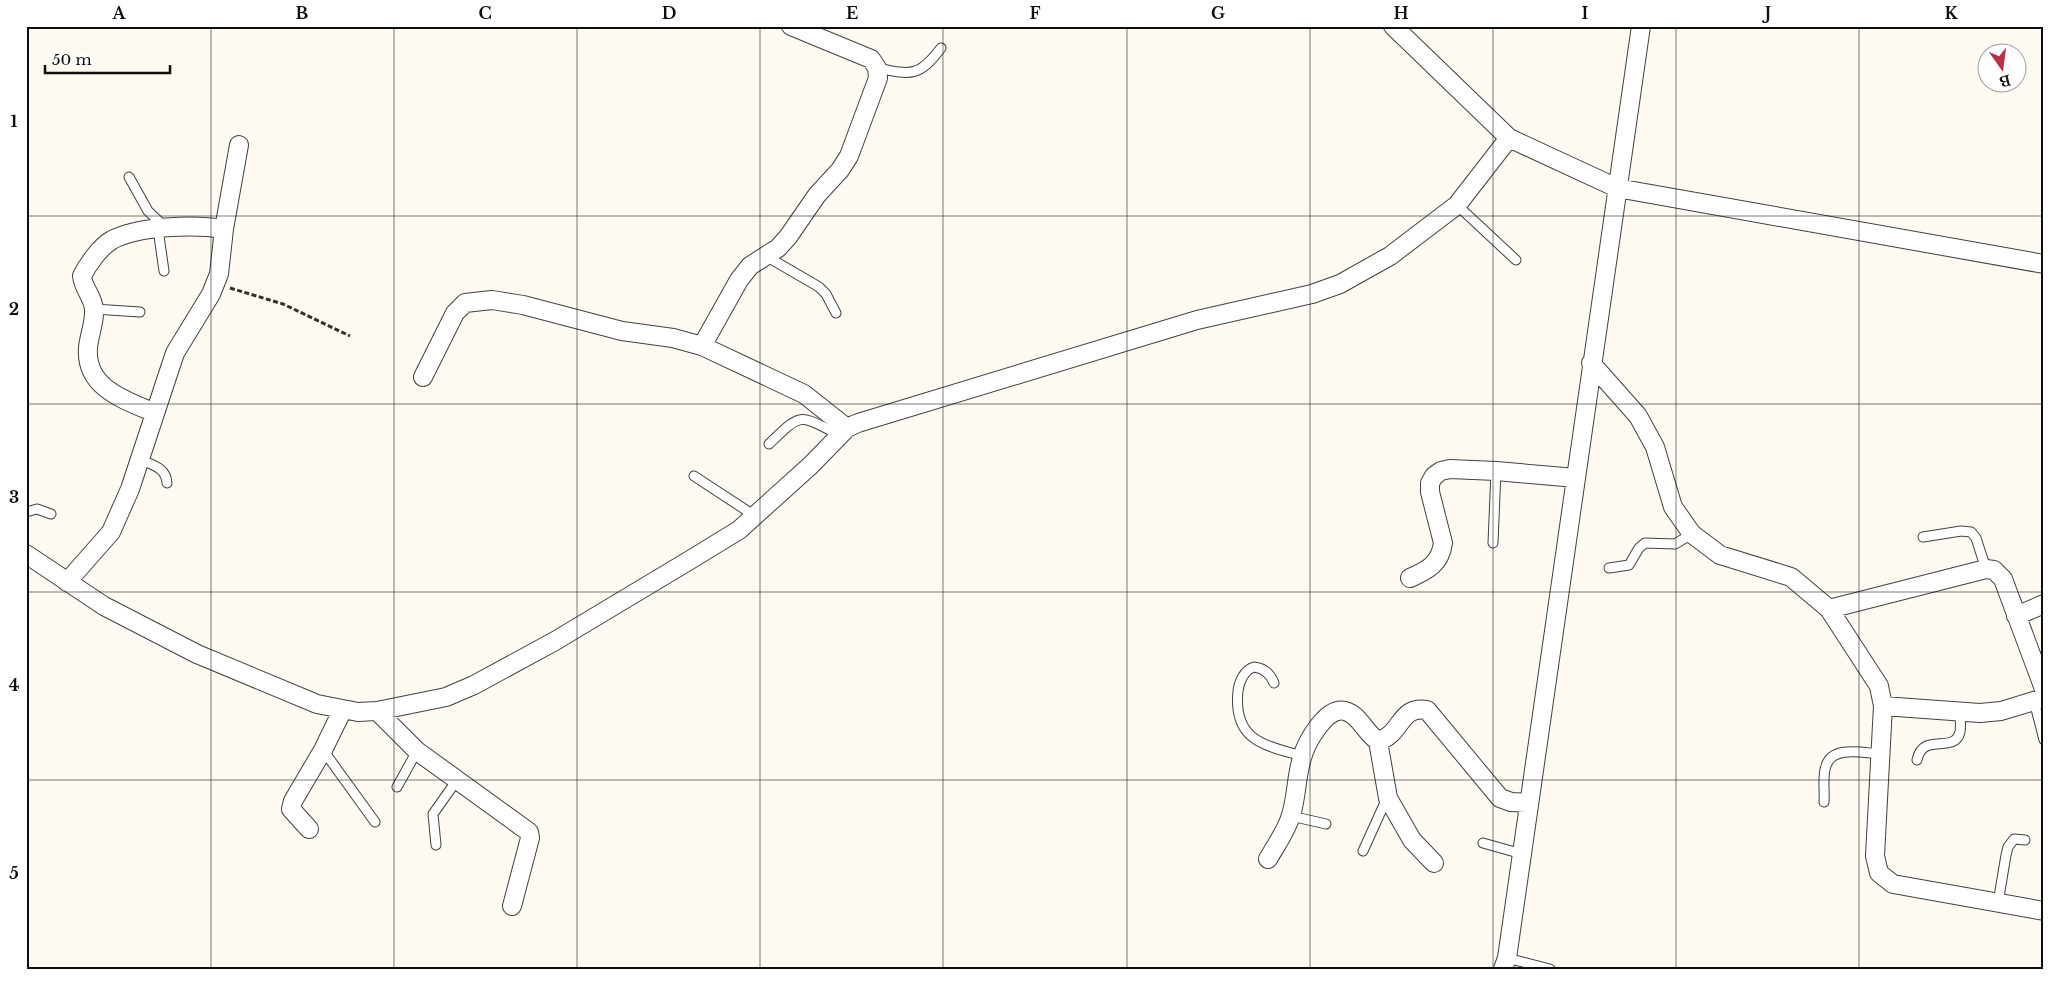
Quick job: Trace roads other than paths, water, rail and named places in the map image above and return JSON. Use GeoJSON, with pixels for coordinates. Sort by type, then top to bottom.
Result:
{"type":"FeatureCollection","features":[{"type":"Feature","properties":{"kind":"street"},"geometry":{"type":"LineString","coordinates":[[702,346],[739,280],[750,266],[766,256],[788,237],[816,195],[840,170],[849,156],[878,78],[877,68],[871,59],[791,26]]}},
{"type":"Feature","properties":{"kind":"street"},"geometry":{"type":"LineString","coordinates":[[1393,26],[1509,138],[1617,188],[2044,264]]}},
{"type":"Feature","properties":{"kind":"street"},"geometry":{"type":"LineString","coordinates":[[1505,963],[1641,26]]}},
{"type":"Feature","properties":{"kind":"street"},"geometry":{"type":"LineString","coordinates":[[26,554],[104,606],[197,654],[317,704],[358,712],[377,711],[446,697],[474,685],[555,640],[739,530],[843,432],[858,423],[1197,320],[1312,294],[1340,284],[1390,256],[1457,205],[1509,138]]}},
{"type":"Feature","properties":{"kind":"street"},"geometry":{"type":"LineString","coordinates":[[67,582],[111,532],[130,489],[175,353],[211,294],[221,260],[224,229],[239,145]]}},
{"type":"Feature","properties":{"kind":"street"},"geometry":{"type":"LineString","coordinates":[[155,413],[111,394],[98,382],[90,365],[88,349],[94,309],[83,284],[82,276],[105,245],[113,240],[162,229],[200,225],[224,229]]}},
{"type":"Feature","properties":{"kind":"street"},"geometry":{"type":"LineString","coordinates":[[423,377],[455,312],[465,303],[477,300],[492,300],[523,305],[622,331],[673,338],[702,346],[804,394],[843,432]]}},
{"type":"Feature","properties":{"kind":"street"},"geometry":{"type":"LineString","coordinates":[[1591,363],[1638,416],[1654,447],[1673,507],[1692,534],[1720,555],[1791,577],[1829,609],[1879,686],[1883,706],[1875,856],[1879,873],[1893,884],[2044,911]]}},
{"type":"Feature","properties":{"kind":"street"},"geometry":{"type":"LineString","coordinates":[[1410,578],[1430,569],[1438,561],[1442,551],[1443,543],[1430,492],[1430,483],[1434,476],[1450,469],[1576,478]]}},
{"type":"Feature","properties":{"kind":"street"},"geometry":{"type":"LineString","coordinates":[[1829,609],[1986,569],[1999,573],[2003,579],[2040,696],[2001,711],[1980,713],[1883,706]]}},
{"type":"Feature","properties":{"kind":"street"},"geometry":{"type":"LineString","coordinates":[[2016,616],[2044,604]]}},
{"type":"Feature","properties":{"kind":"street"},"geometry":{"type":"LineString","coordinates":[[1268,859],[1291,816],[1302,756],[1324,718],[1334,711],[1346,710],[1358,719],[1370,736],[1378,741],[1388,739],[1408,712],[1417,708],[1427,710],[1500,798],[1511,802],[1529,803]]}},
{"type":"Feature","properties":{"kind":"street"},"geometry":{"type":"LineString","coordinates":[[309,829],[291,810],[293,801],[323,750],[343,709]]}},
{"type":"Feature","properties":{"kind":"street"},"geometry":{"type":"LineString","coordinates":[[377,711],[418,751],[529,832],[530,838],[512,906]]}},
{"type":"Feature","properties":{"kind":"street"},"geometry":{"type":"LineString","coordinates":[[1378,741],[1388,798],[1412,840],[1434,863]]}},
{"type":"Feature","properties":{"kind":"lane"},"geometry":{"type":"LineString","coordinates":[[877,68],[907,74],[916,73],[928,65],[942,48]]}},
{"type":"Feature","properties":{"kind":"lane"},"geometry":{"type":"LineString","coordinates":[[129,177],[148,211],[162,229],[164,271]]}},
{"type":"Feature","properties":{"kind":"lane"},"geometry":{"type":"LineString","coordinates":[[1457,205],[1516,260]]}},
{"type":"Feature","properties":{"kind":"lane"},"geometry":{"type":"LineString","coordinates":[[766,256],[820,288],[826,294],[836,313]]}},
{"type":"Feature","properties":{"kind":"lane"},"geometry":{"type":"LineString","coordinates":[[94,309],[140,312]]}},
{"type":"Feature","properties":{"kind":"lane"},"geometry":{"type":"LineString","coordinates":[[769,444],[790,424],[800,419],[809,420],[843,432]]}},
{"type":"Feature","properties":{"kind":"lane"},"geometry":{"type":"LineString","coordinates":[[139,459],[161,469],[165,473],[167,483]]}},
{"type":"Feature","properties":{"kind":"lane"},"geometry":{"type":"LineString","coordinates":[[1492,543],[1496,471]]}},
{"type":"Feature","properties":{"kind":"lane"},"geometry":{"type":"LineString","coordinates":[[694,476],[754,516]]}},
{"type":"Feature","properties":{"kind":"lane"},"geometry":{"type":"LineString","coordinates":[[26,512],[36,509],[51,514]]}},
{"type":"Feature","properties":{"kind":"lane"},"geometry":{"type":"LineString","coordinates":[[1923,538],[1960,531],[1972,532],[1976,538],[1986,569]]}},
{"type":"Feature","properties":{"kind":"lane"},"geometry":{"type":"LineString","coordinates":[[1609,568],[1629,565],[1639,548],[1645,543],[1675,544],[1692,534]]}},
{"type":"Feature","properties":{"kind":"lane"},"geometry":{"type":"LineString","coordinates":[[1274,683],[1268,672],[1261,668],[1254,667],[1246,672],[1239,688],[1237,704],[1240,723],[1246,734],[1268,746],[1302,756]]}},
{"type":"Feature","properties":{"kind":"lane"},"geometry":{"type":"LineString","coordinates":[[2040,696],[2044,740]]}},
{"type":"Feature","properties":{"kind":"lane"},"geometry":{"type":"LineString","coordinates":[[1917,760],[1919,752],[1925,746],[1949,743],[1957,739],[1960,731],[1960,712]]}},
{"type":"Feature","properties":{"kind":"lane"},"geometry":{"type":"LineString","coordinates":[[323,750],[375,822]]}},
{"type":"Feature","properties":{"kind":"lane"},"geometry":{"type":"LineString","coordinates":[[396,787],[418,751]]}},
{"type":"Feature","properties":{"kind":"lane"},"geometry":{"type":"LineString","coordinates":[[1824,802],[1826,765],[1833,756],[1842,752],[1880,754]]}},
{"type":"Feature","properties":{"kind":"lane"},"geometry":{"type":"LineString","coordinates":[[436,845],[433,814],[457,780]]}},
{"type":"Feature","properties":{"kind":"lane"},"geometry":{"type":"LineString","coordinates":[[1363,851],[1388,798]]}},
{"type":"Feature","properties":{"kind":"lane"},"geometry":{"type":"LineString","coordinates":[[1291,816],[1326,824]]}},
{"type":"Feature","properties":{"kind":"lane"},"geometry":{"type":"LineString","coordinates":[[1998,903],[2008,847],[2014,839],[2025,840]]}},
{"type":"Feature","properties":{"kind":"lane"},"geometry":{"type":"LineString","coordinates":[[1483,844],[1522,854]]}},
{"type":"Feature","properties":{"kind":"lane"},"geometry":{"type":"LineString","coordinates":[[1505,963],[1550,969]]}}]}
